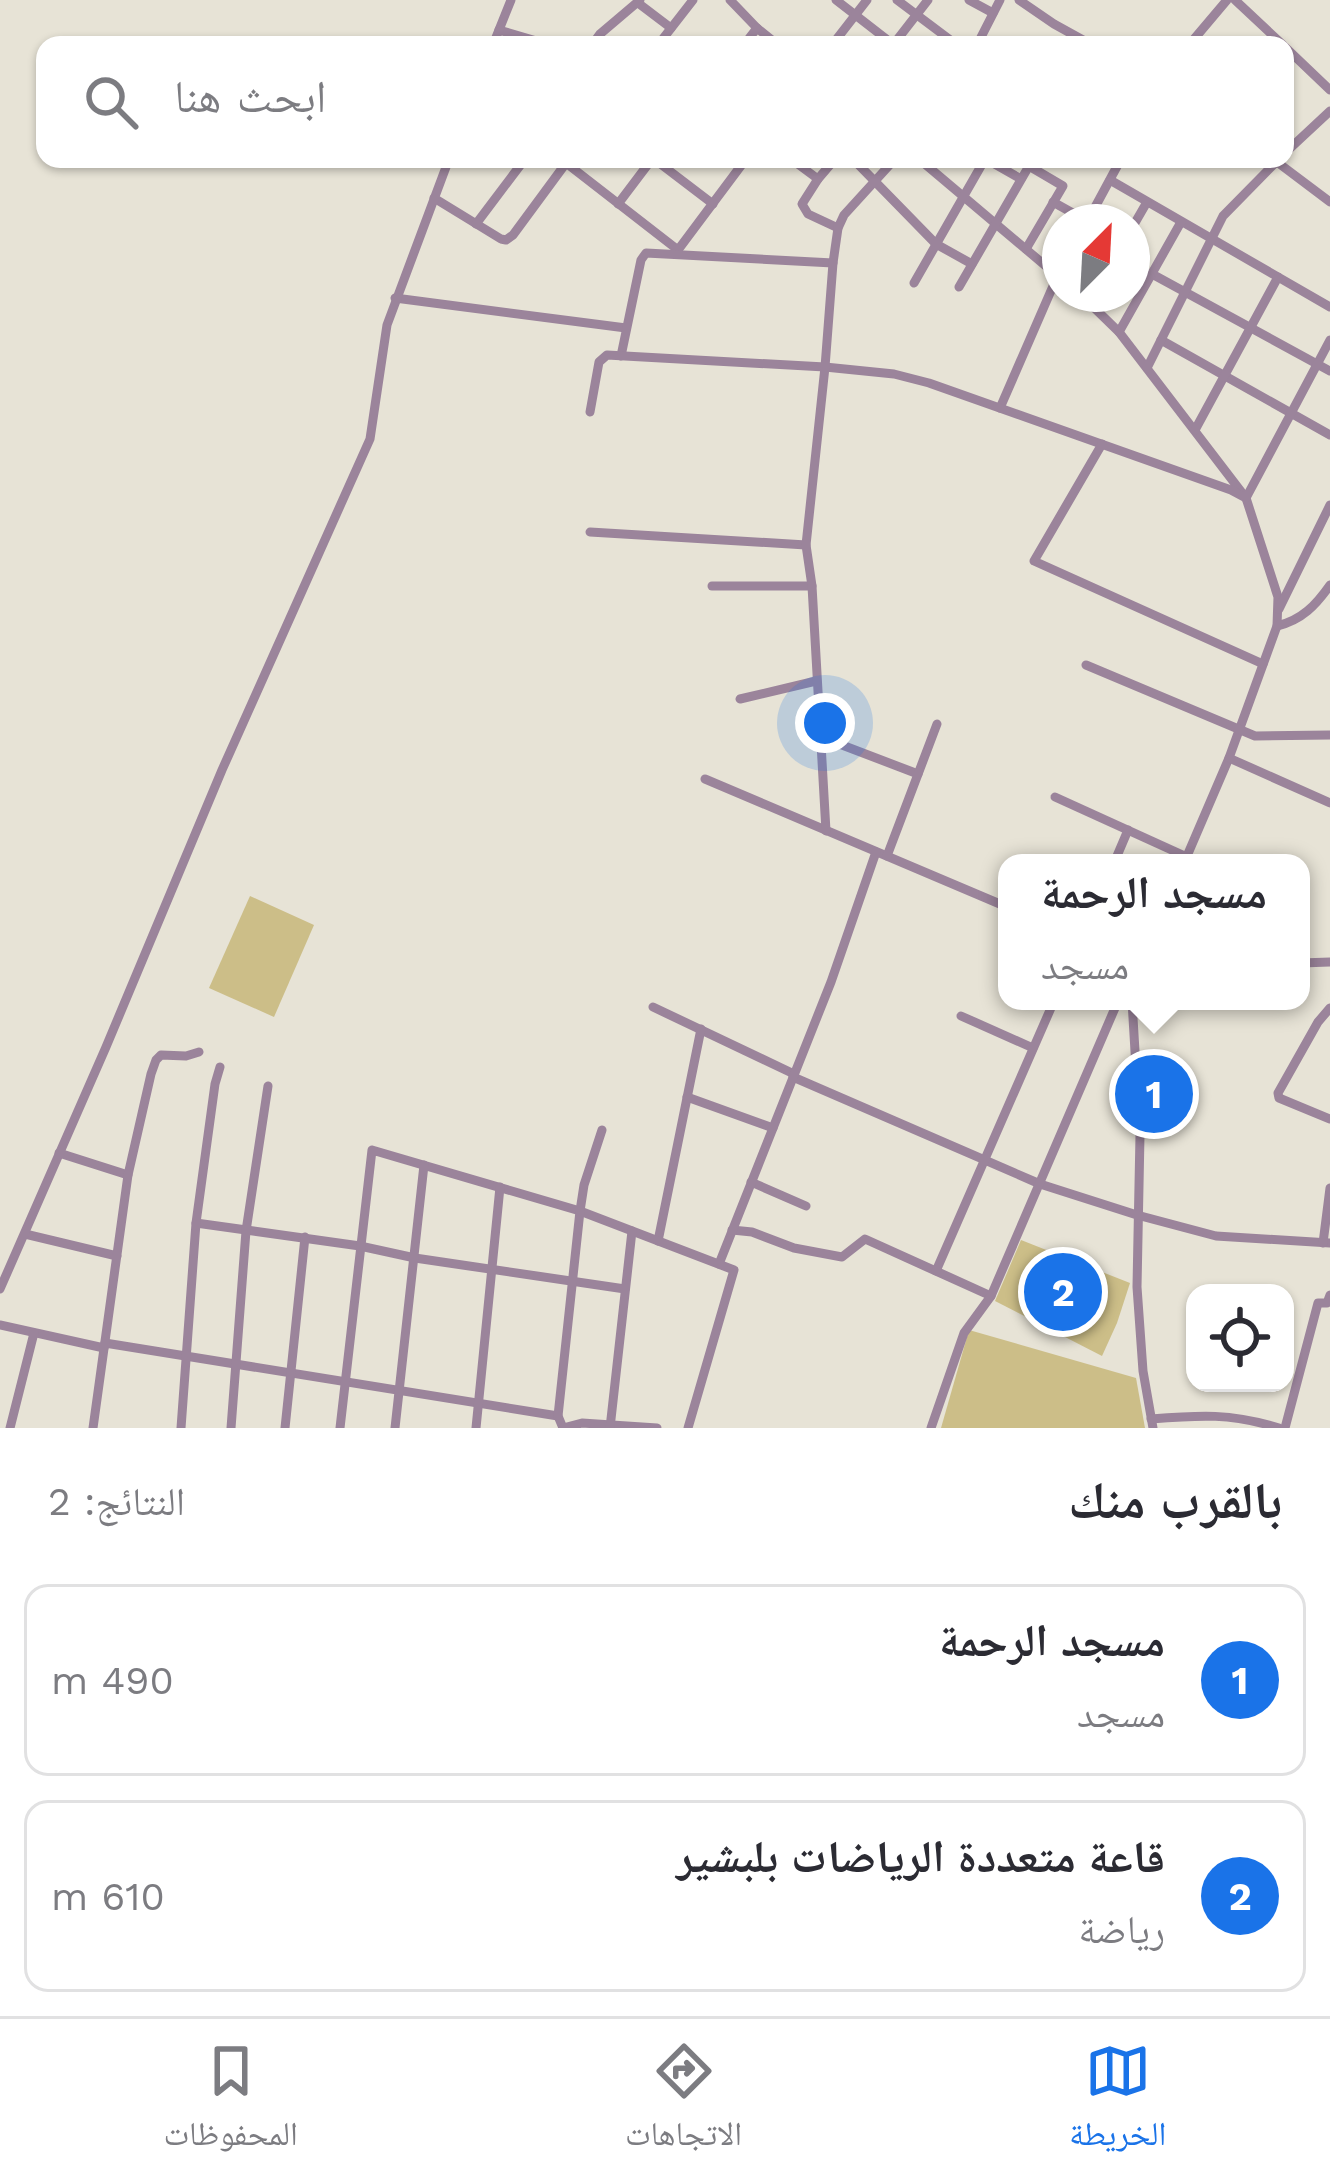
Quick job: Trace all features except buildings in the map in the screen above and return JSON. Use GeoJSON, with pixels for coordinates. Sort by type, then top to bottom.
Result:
{"type":"FeatureCollection","features":[{"type":"Feature","properties":{"kind":"street"},"geometry":{"type":"LineString","coordinates":[[497,36],[511,0]]}},
{"type":"Feature","properties":{"kind":"street"},"geometry":{"type":"LineString","coordinates":[[666,36],[693,0]]}},
{"type":"Feature","properties":{"kind":"street"},"geometry":{"type":"LineString","coordinates":[[730,0],[767,36]]}},
{"type":"Feature","properties":{"kind":"street"},"geometry":{"type":"LineString","coordinates":[[741,12],[750,0]]}},
{"type":"Feature","properties":{"kind":"street"},"geometry":{"type":"LineString","coordinates":[[836,0],[882,36]]}},
{"type":"Feature","properties":{"kind":"street"},"geometry":{"type":"LineString","coordinates":[[839,36],[867,0]]}},
{"type":"Feature","properties":{"kind":"street"},"geometry":{"type":"LineString","coordinates":[[898,0],[944,36]]}},
{"type":"Feature","properties":{"kind":"street"},"geometry":{"type":"LineString","coordinates":[[900,36],[928,0]]}},
{"type":"Feature","properties":{"kind":"street"},"geometry":{"type":"LineString","coordinates":[[969,0],[993,13]]}},
{"type":"Feature","properties":{"kind":"street"},"geometry":{"type":"LineString","coordinates":[[982,36],[1000,0]]}},
{"type":"Feature","properties":{"kind":"street"},"geometry":{"type":"LineString","coordinates":[[1019,0],[1077,36]]}},
{"type":"Feature","properties":{"kind":"street"},"geometry":{"type":"LineString","coordinates":[[1197,36],[1231,0],[1272,36]]}},
{"type":"Feature","properties":{"kind":"street"},"geometry":{"type":"LineString","coordinates":[[599,36],[639,2],[671,28]]}},
{"type":"Feature","properties":{"kind":"street"},"geometry":{"type":"LineString","coordinates":[[751,36],[757,28]]}},
{"type":"Feature","properties":{"kind":"street"},"geometry":{"type":"LineString","coordinates":[[499,30],[518,36]]}},
{"type":"Feature","properties":{"kind":"street"},"geometry":{"type":"LineString","coordinates":[[1294,56],[1330,90]]}},
{"type":"Feature","properties":{"kind":"street"},"geometry":{"type":"LineString","coordinates":[[1294,144],[1330,111]]}},
{"type":"Feature","properties":{"kind":"street"},"geometry":{"type":"LineString","coordinates":[[0,1289],[231,749],[370,439],[387,326],[446,168]]}},
{"type":"Feature","properties":{"kind":"street"},"geometry":{"type":"LineString","coordinates":[[476,224],[519,168]]}},
{"type":"Feature","properties":{"kind":"street"},"geometry":{"type":"LineString","coordinates":[[434,198],[501,239],[512,238],[562,168]]}},
{"type":"Feature","properties":{"kind":"street"},"geometry":{"type":"LineString","coordinates":[[572,168],[677,252]]}},
{"type":"Feature","properties":{"kind":"street"},"geometry":{"type":"LineString","coordinates":[[618,204],[646,168]]}},
{"type":"Feature","properties":{"kind":"street"},"geometry":{"type":"LineString","coordinates":[[665,168],[713,204]]}},
{"type":"Feature","properties":{"kind":"street"},"geometry":{"type":"LineString","coordinates":[[677,252],[739,168]]}},
{"type":"Feature","properties":{"kind":"street"},"geometry":{"type":"LineString","coordinates":[[803,168],[818,179]]}},
{"type":"Feature","properties":{"kind":"street"},"geometry":{"type":"LineString","coordinates":[[824,168],[802,200],[802,208],[838,228]]}},
{"type":"Feature","properties":{"kind":"street"},"geometry":{"type":"LineString","coordinates":[[862,168],[937,244],[972,264]]}},
{"type":"Feature","properties":{"kind":"street"},"geometry":{"type":"LineString","coordinates":[[826,831],[806,545],[838,228],[847,211],[887,168]]}},
{"type":"Feature","properties":{"kind":"street"},"geometry":{"type":"LineString","coordinates":[[930,168],[1042,262]]}},
{"type":"Feature","properties":{"kind":"street"},"geometry":{"type":"LineString","coordinates":[[914,283],[981,168]]}},
{"type":"Feature","properties":{"kind":"street"},"geometry":{"type":"LineString","coordinates":[[1003,168],[1022,178]]}},
{"type":"Feature","properties":{"kind":"street"},"geometry":{"type":"LineString","coordinates":[[958,286],[1028,168]]}},
{"type":"Feature","properties":{"kind":"street"},"geometry":{"type":"LineString","coordinates":[[1025,249],[1063,186],[1038,168]]}},
{"type":"Feature","properties":{"kind":"street"},"geometry":{"type":"LineString","coordinates":[[1097,204],[1116,168]]}},
{"type":"Feature","properties":{"kind":"street"},"geometry":{"type":"LineString","coordinates":[[1147,368],[1223,216],[1269,168]]}},
{"type":"Feature","properties":{"kind":"street"},"geometry":{"type":"LineString","coordinates":[[1290,168],[1330,202]]}},
{"type":"Feature","properties":{"kind":"street"},"geometry":{"type":"LineString","coordinates":[[1110,180],[1330,307]]}},
{"type":"Feature","properties":{"kind":"street"},"geometry":{"type":"LineString","coordinates":[[1119,332],[1181,222]]}},
{"type":"Feature","properties":{"kind":"street"},"geometry":{"type":"LineString","coordinates":[[622,356],[642,257],[652,252],[833,262]]}},
{"type":"Feature","properties":{"kind":"street"},"geometry":{"type":"LineString","coordinates":[[1152,274],[1330,371]]}},
{"type":"Feature","properties":{"kind":"street"},"geometry":{"type":"LineString","coordinates":[[1196,430],[1278,277]]}},
{"type":"Feature","properties":{"kind":"street"},"geometry":{"type":"LineString","coordinates":[[395,298],[626,328]]}},
{"type":"Feature","properties":{"kind":"street"},"geometry":{"type":"LineString","coordinates":[[1000,408],[1042,312]]}},
{"type":"Feature","properties":{"kind":"street"},"geometry":{"type":"LineString","coordinates":[[1103,312],[1246,498],[1279,609]]}},
{"type":"Feature","properties":{"kind":"street"},"geometry":{"type":"LineString","coordinates":[[1160,340],[1330,435]]}},
{"type":"Feature","properties":{"kind":"street"},"geometry":{"type":"LineString","coordinates":[[1246,498],[1330,340]]}},
{"type":"Feature","properties":{"kind":"street"},"geometry":{"type":"LineString","coordinates":[[590,412],[600,359],[608,355],[894,374],[1246,498]]}},
{"type":"Feature","properties":{"kind":"street"},"geometry":{"type":"LineString","coordinates":[[1102,444],[1034,562],[1263,664]]}},
{"type":"Feature","properties":{"kind":"street"},"geometry":{"type":"LineString","coordinates":[[1188,854],[1239,730],[1279,609],[1330,505]]}},
{"type":"Feature","properties":{"kind":"street"},"geometry":{"type":"LineString","coordinates":[[590,532],[806,545]]}},
{"type":"Feature","properties":{"kind":"street"},"geometry":{"type":"LineString","coordinates":[[1277,626],[1309,610],[1330,584]]}},
{"type":"Feature","properties":{"kind":"street"},"geometry":{"type":"LineString","coordinates":[[712,586],[812,586]]}},
{"type":"Feature","properties":{"kind":"street"},"geometry":{"type":"LineString","coordinates":[[1086,665],[1255,736],[1330,735]]}},
{"type":"Feature","properties":{"kind":"street"},"geometry":{"type":"LineString","coordinates":[[740,699],[816,681]]}},
{"type":"Feature","properties":{"kind":"street"},"geometry":{"type":"LineString","coordinates":[[719,1264],[937,724]]}},
{"type":"Feature","properties":{"kind":"street"},"geometry":{"type":"LineString","coordinates":[[821,737],[918,774]]}},
{"type":"Feature","properties":{"kind":"street"},"geometry":{"type":"LineString","coordinates":[[1228,758],[1330,803]]}},
{"type":"Feature","properties":{"kind":"street"},"geometry":{"type":"LineString","coordinates":[[705,779],[998,904]]}},
{"type":"Feature","properties":{"kind":"street"},"geometry":{"type":"LineString","coordinates":[[1055,797],[1174,854]]}},
{"type":"Feature","properties":{"kind":"street"},"geometry":{"type":"LineString","coordinates":[[1118,854],[1128,830]]}},
{"type":"Feature","properties":{"kind":"street"},"geometry":{"type":"LineString","coordinates":[[653,1007],[1040,1184],[1137,1215],[1216,1236],[1327,1243],[1330,1188]]}},
{"type":"Feature","properties":{"kind":"street"},"geometry":{"type":"LineString","coordinates":[[1330,1008],[1278,1093],[1330,1119]]}},
{"type":"Feature","properties":{"kind":"street"},"geometry":{"type":"LineString","coordinates":[[936,1271],[1050,1010]]}},
{"type":"Feature","properties":{"kind":"street"},"geometry":{"type":"LineString","coordinates":[[931,1428],[964,1333],[991,1296],[1114,1010]]}},
{"type":"Feature","properties":{"kind":"street"},"geometry":{"type":"LineString","coordinates":[[1133,1010],[1140,1135],[1139,1326],[1152,1424],[1208,1414],[1282,1428],[1318,1303],[1327,1303],[1330,1295]]}},
{"type":"Feature","properties":{"kind":"street"},"geometry":{"type":"LineString","coordinates":[[961,1016],[1033,1048]]}},
{"type":"Feature","properties":{"kind":"street"},"geometry":{"type":"LineString","coordinates":[[658,1241],[701,1029]]}},
{"type":"Feature","properties":{"kind":"street"},"geometry":{"type":"LineString","coordinates":[[93,1428],[128,1175],[156,1060],[164,1054],[199,1052]]}},
{"type":"Feature","properties":{"kind":"street"},"geometry":{"type":"LineString","coordinates":[[181,1428],[196,1222],[220,1067]]}},
{"type":"Feature","properties":{"kind":"street"},"geometry":{"type":"LineString","coordinates":[[231,1428],[246,1232],[268,1086]]}},
{"type":"Feature","properties":{"kind":"street"},"geometry":{"type":"LineString","coordinates":[[688,1097],[773,1128]]}},
{"type":"Feature","properties":{"kind":"street"},"geometry":{"type":"LineString","coordinates":[[602,1130],[584,1185],[558,1416],[563,1428],[582,1423],[654,1428]]}},
{"type":"Feature","properties":{"kind":"street"},"geometry":{"type":"LineString","coordinates":[[340,1428],[372,1150],[580,1211],[734,1270],[688,1428]]}},
{"type":"Feature","properties":{"kind":"street"},"geometry":{"type":"LineString","coordinates":[[59,1154],[128,1175]]}},
{"type":"Feature","properties":{"kind":"street"},"geometry":{"type":"LineString","coordinates":[[394,1428],[424,1165]]}},
{"type":"Feature","properties":{"kind":"street"},"geometry":{"type":"LineString","coordinates":[[752,1182],[806,1206]]}},
{"type":"Feature","properties":{"kind":"street"},"geometry":{"type":"LineString","coordinates":[[476,1428],[500,1187]]}},
{"type":"Feature","properties":{"kind":"street"},"geometry":{"type":"LineString","coordinates":[[196,1222],[625,1289]]}},
{"type":"Feature","properties":{"kind":"street"},"geometry":{"type":"LineString","coordinates":[[732,1230],[842,1257],[865,1239],[991,1296]]}},
{"type":"Feature","properties":{"kind":"street"},"geometry":{"type":"LineString","coordinates":[[610,1426],[632,1231]]}},
{"type":"Feature","properties":{"kind":"street"},"geometry":{"type":"LineString","coordinates":[[25,1234],[117,1256]]}},
{"type":"Feature","properties":{"kind":"street"},"geometry":{"type":"LineString","coordinates":[[285,1428],[305,1237]]}},
{"type":"Feature","properties":{"kind":"street"},"geometry":{"type":"LineString","coordinates":[[0,1325],[105,1346],[558,1416]]}},
{"type":"Feature","properties":{"kind":"street"},"geometry":{"type":"LineString","coordinates":[[10,1428],[34,1333]]}},
{"type":"Feature","properties":{"kind":"shaded area"},"geometry":{"type":"Polygon","coordinates":[[[250,896],[314,925],[274,1017],[209,988],[250,896]]]}},
{"type":"Feature","properties":{"kind":"shaded area"},"geometry":{"type":"Polygon","coordinates":[[[1021,1240],[1130,1283],[1102,1356],[995,1301],[1021,1240]]]}},
{"type":"Feature","properties":{"kind":"shaded area"},"geometry":{"type":"Polygon","coordinates":[[[969,1330],[1136,1378],[1145,1428],[941,1428],[969,1330]]]}},
{"type":"Feature","properties":{"kind":"place","name":"مسجد الرحمة"},"geometry":{"type":"Point","coordinates":[1154,1094]}},
{"type":"Feature","properties":{"kind":"place","name":"قاعة متعددة الرياضات بلبشير"},"geometry":{"type":"Point","coordinates":[1063,1292]}}]}
